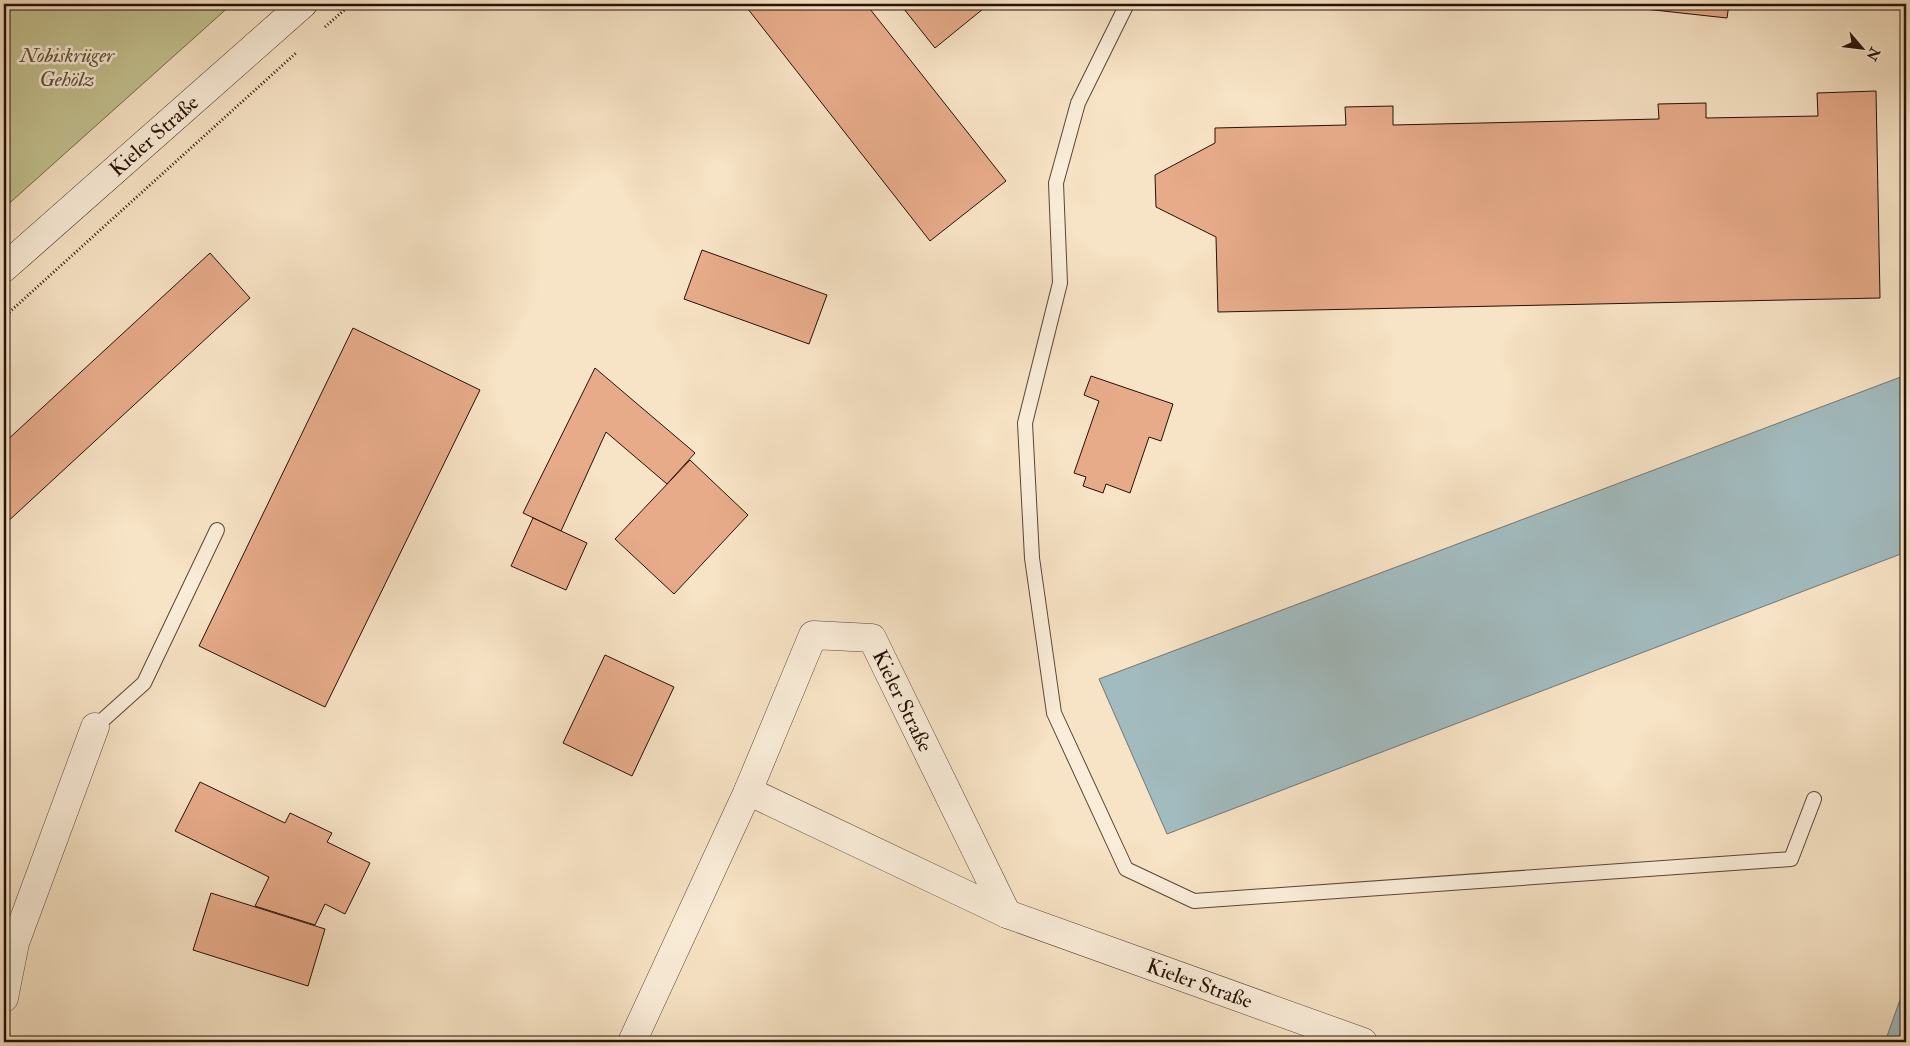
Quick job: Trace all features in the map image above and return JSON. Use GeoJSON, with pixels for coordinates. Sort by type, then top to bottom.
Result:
{"type":"FeatureCollection","features":[{"type":"Feature","properties":{"kind":"street","name":"Kieler Straße"},"geometry":{"type":"LineString","coordinates":[[4,268],[303,4]]}},
{"type":"Feature","properties":{"kind":"street","name":"Kieler Straße"},"geometry":{"type":"LineString","coordinates":[[632,1042],[748,792],[812,635],[872,638],[1007,914]]}},
{"type":"Feature","properties":{"kind":"street"},"geometry":{"type":"LineString","coordinates":[[4,998],[9,944],[95,726]]}},
{"type":"Feature","properties":{"kind":"street","name":"Kieler Straße"},"geometry":{"type":"LineString","coordinates":[[748,792],[1007,914],[1363,1042]]}},
{"type":"Feature","properties":{"kind":"lane"},"geometry":{"type":"LineString","coordinates":[[1128,4],[1078,103],[1056,183],[1060,283],[1025,424],[1032,558],[1054,713],[1126,869],[1194,901],[1791,860],[1814,798]]}},
{"type":"Feature","properties":{"kind":"lane"},"geometry":{"type":"LineString","coordinates":[[95,726],[144,683],[217,530]]}},
{"type":"Feature","properties":{"kind":"path"},"geometry":{"type":"LineString","coordinates":[[318,33],[351,4]]}},
{"type":"Feature","properties":{"kind":"path"},"geometry":{"type":"LineString","coordinates":[[4,317],[298,51]]}},
{"type":"Feature","properties":{"kind":"green space","name":"Nobiskrüger Gehölz"},"geometry":{"type":"Polygon","coordinates":[[[4,4],[232,4],[4,208],[4,4]]]}},
{"type":"Feature","properties":{"kind":"water"},"geometry":{"type":"Polygon","coordinates":[[[1906,375],[1906,552],[1167,834],[1099,679],[1906,375]]]}},
{"type":"Feature","properties":{"kind":"water"},"geometry":{"type":"Polygon","coordinates":[[[1906,983],[1906,1042],[1885,1042],[1906,983]]]}},
{"type":"Feature","properties":{"kind":"building"},"geometry":{"type":"Polygon","coordinates":[[[744,4],[866,4],[1006,181],[930,241],[744,4]]]}},
{"type":"Feature","properties":{"kind":"building"},"geometry":{"type":"Polygon","coordinates":[[[900,4],[989,4],[935,48],[900,4]]]}},
{"type":"Feature","properties":{"kind":"building"},"geometry":{"type":"Polygon","coordinates":[[[1599,4],[1729,4],[1727,18],[1599,4]]]}},
{"type":"Feature","properties":{"kind":"building"},"geometry":{"type":"Polygon","coordinates":[[[1876,91],[1880,298],[1218,312],[1216,237],[1156,207],[1155,175],[1215,143],[1215,128],[1346,125],[1345,107],[1393,106],[1393,125],[1659,119],[1658,104],[1706,103],[1706,118],[1818,116],[1817,93],[1876,91]]]}},
{"type":"Feature","properties":{"kind":"building"},"geometry":{"type":"Polygon","coordinates":[[[702,250],[827,295],[809,344],[684,299],[702,250]]]}},
{"type":"Feature","properties":{"kind":"building"},"geometry":{"type":"Polygon","coordinates":[[[210,253],[250,298],[4,525],[4,443],[210,253]]]}},
{"type":"Feature","properties":{"kind":"building"},"geometry":{"type":"Polygon","coordinates":[[[353,328],[480,390],[325,707],[199,646],[353,328]]]}},
{"type":"Feature","properties":{"kind":"building"},"geometry":{"type":"Polygon","coordinates":[[[595,368],[695,453],[667,484],[606,432],[561,531],[523,513],[595,368]]]}},
{"type":"Feature","properties":{"kind":"building"},"geometry":{"type":"Polygon","coordinates":[[[1091,376],[1173,404],[1161,441],[1149,437],[1130,493],[1106,484],[1103,493],[1083,486],[1086,477],[1074,473],[1099,401],[1084,395],[1091,376]]]}},
{"type":"Feature","properties":{"kind":"building"},"geometry":{"type":"Polygon","coordinates":[[[690,460],[748,515],[674,594],[615,539],[690,460]]]}},
{"type":"Feature","properties":{"kind":"building"},"geometry":{"type":"Polygon","coordinates":[[[533,518],[587,543],[566,590],[511,566],[533,518]]]}},
{"type":"Feature","properties":{"kind":"building"},"geometry":{"type":"Polygon","coordinates":[[[605,655],[674,687],[632,776],[563,743],[605,655]]]}},
{"type":"Feature","properties":{"kind":"building"},"geometry":{"type":"Polygon","coordinates":[[[200,782],[285,823],[290,813],[332,833],[327,842],[370,863],[345,914],[325,904],[315,925],[255,906],[269,877],[175,831],[200,782]]]}},
{"type":"Feature","properties":{"kind":"building"},"geometry":{"type":"Polygon","coordinates":[[[211,893],[325,929],[308,986],[193,950],[211,893]]]}}]}
